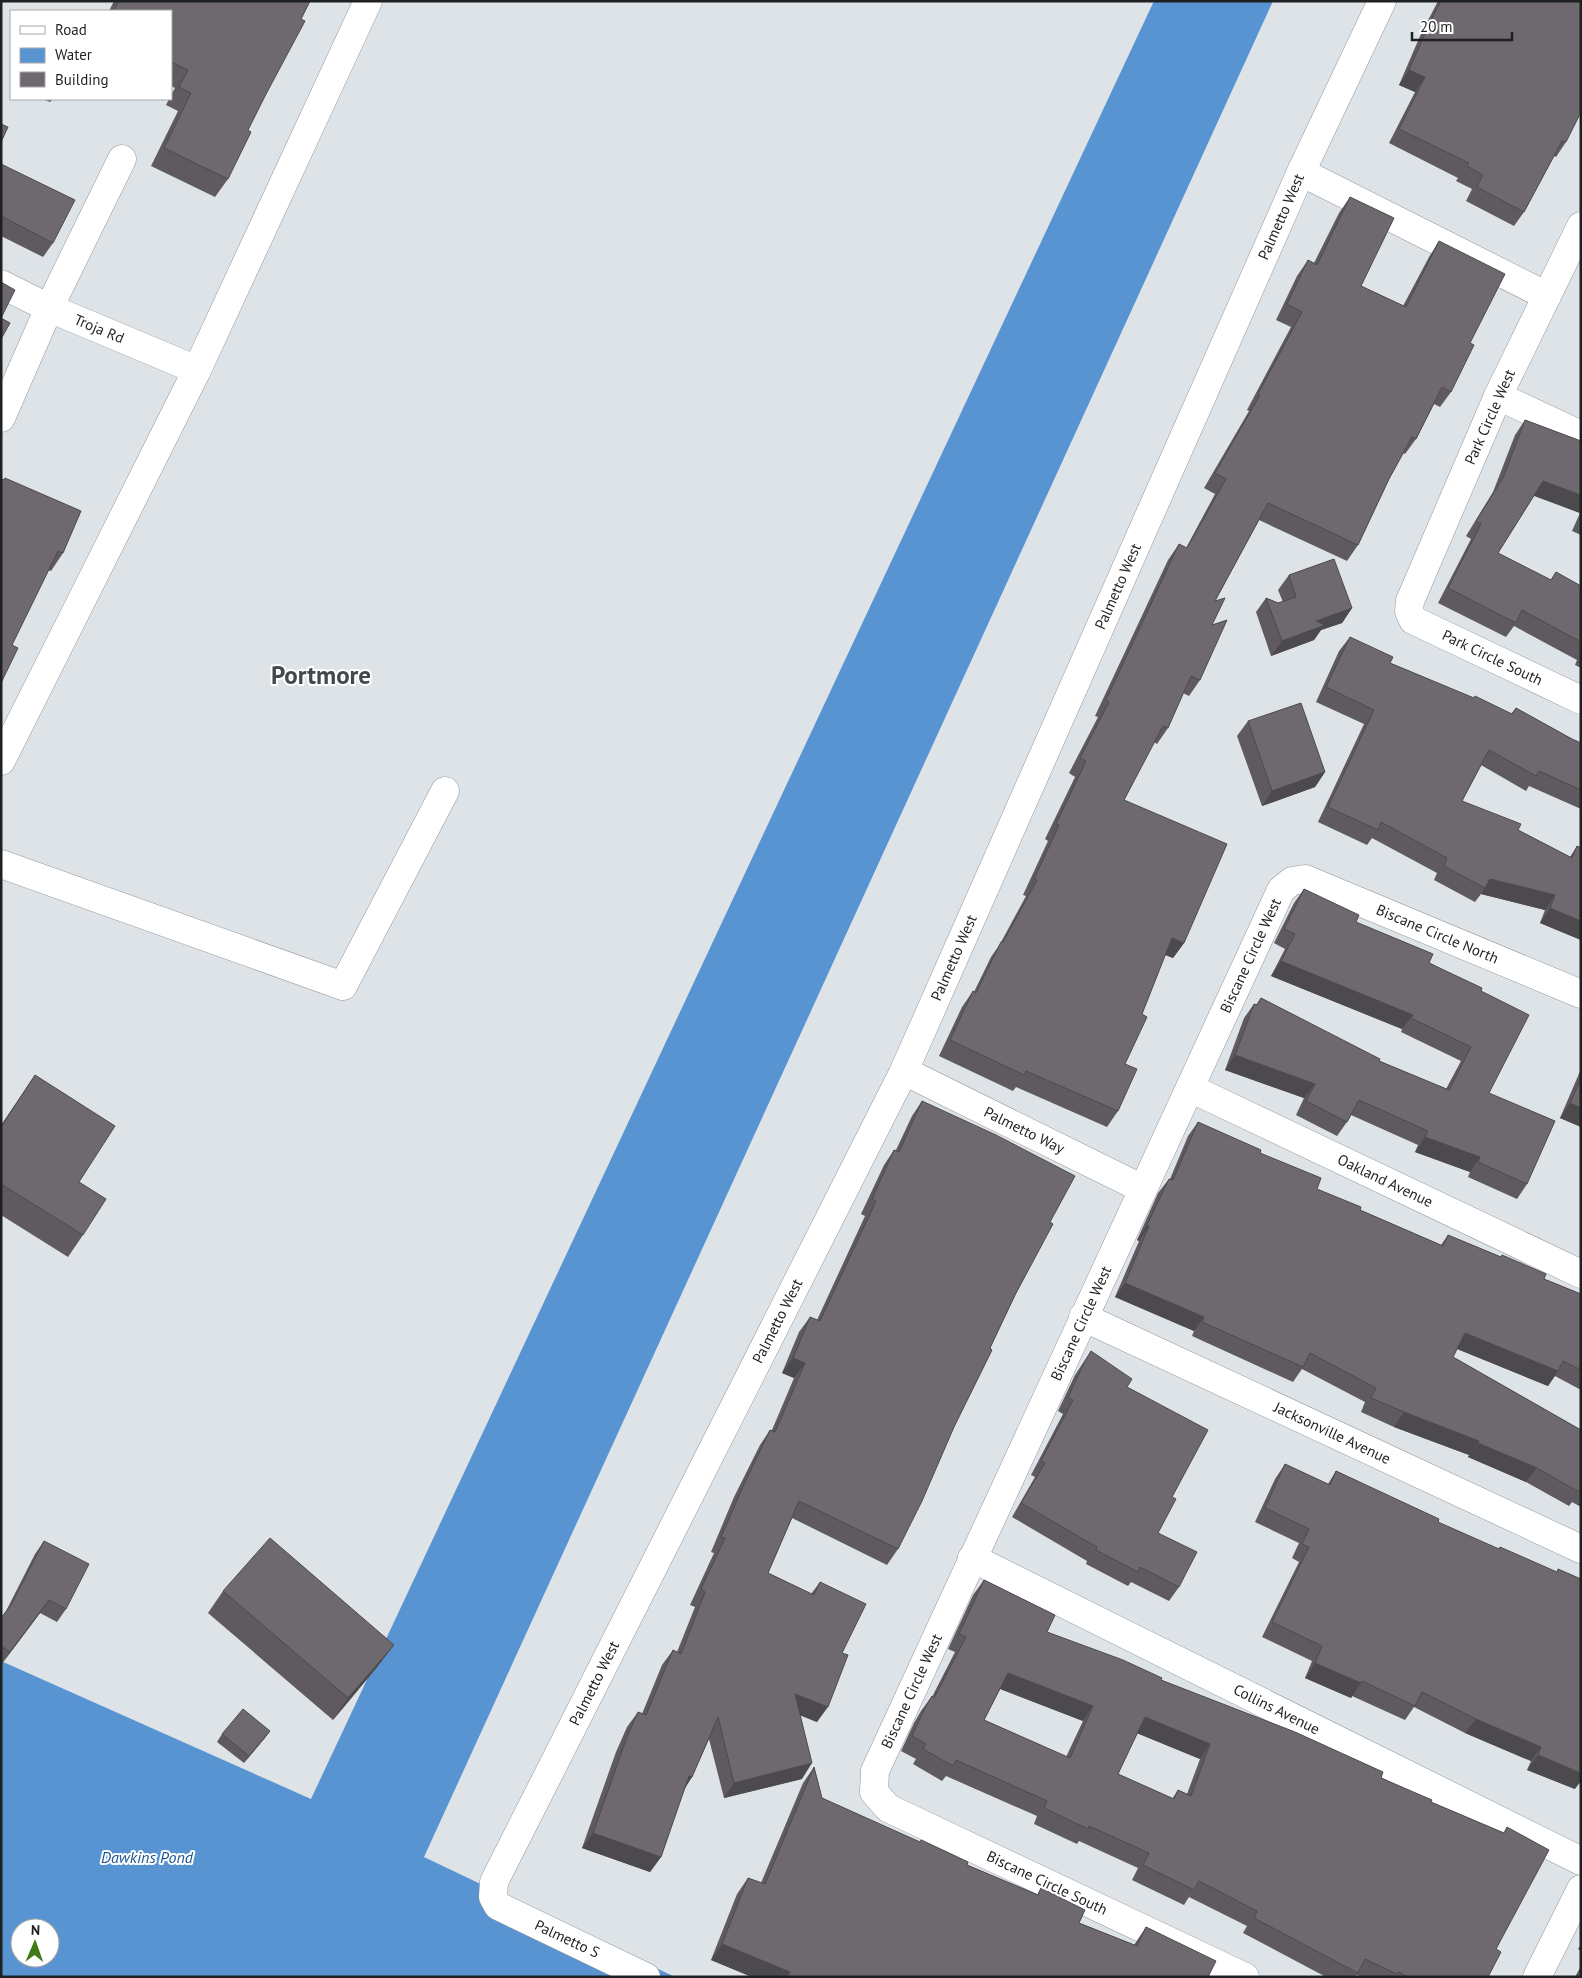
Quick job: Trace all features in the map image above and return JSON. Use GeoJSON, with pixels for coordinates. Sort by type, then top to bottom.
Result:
{"type":"FeatureCollection","features":[{"type":"Feature","properties":{"kind":"street"},"geometry":{"type":"LineString","coordinates":[[1,761],[197,370],[368,1]]}},
{"type":"Feature","properties":{"kind":"street","name":"Palmetto West"},"geometry":{"type":"LineString","coordinates":[[493,1897],[494,1882],[904,1071],[1301,172],[1382,1]]}},
{"type":"Feature","properties":{"kind":"street"},"geometry":{"type":"LineString","coordinates":[[1,418],[49,308],[122,159]]}},
{"type":"Feature","properties":{"kind":"street"},"geometry":{"type":"LineString","coordinates":[[1301,172],[1547,296]]}},
{"type":"Feature","properties":{"kind":"street","name":"Park Circle West"},"geometry":{"type":"LineString","coordinates":[[1409,611],[1410,601],[1498,396],[1581,226]]}},
{"type":"Feature","properties":{"kind":"street","name":"Troja Rd"},"geometry":{"type":"LineString","coordinates":[[1,284],[49,308],[197,370]]}},
{"type":"Feature","properties":{"kind":"street"},"geometry":{"type":"LineString","coordinates":[[1498,396],[1581,435]]}},
{"type":"Feature","properties":{"kind":"street","name":"Park Circle South"},"geometry":{"type":"LineString","coordinates":[[1409,611],[1413,620],[1581,700]]}},
{"type":"Feature","properties":{"kind":"street"},"geometry":{"type":"LineString","coordinates":[[1,864],[343,986],[445,791]]}},
{"type":"Feature","properties":{"kind":"street","name":"Biscane Circle North"},"geometry":{"type":"LineString","coordinates":[[1292,881],[1305,879],[1581,994]]}},
{"type":"Feature","properties":{"kind":"street","name":"Biscane Circle West"},"geometry":{"type":"LineString","coordinates":[[875,1771],[1280,890],[1292,881]]}},
{"type":"Feature","properties":{"kind":"street","name":"Palmetto Way"},"geometry":{"type":"LineString","coordinates":[[904,1071],[1143,1189]]}},
{"type":"Feature","properties":{"kind":"street","name":"Oakland Avenue"},"geometry":{"type":"LineString","coordinates":[[1190,1088],[1581,1274]]}},
{"type":"Feature","properties":{"kind":"street","name":"Jacksonville Avenue"},"geometry":{"type":"LineString","coordinates":[[1083,1317],[1581,1549]]}},
{"type":"Feature","properties":{"kind":"street","name":"Collins Avenue"},"geometry":{"type":"LineString","coordinates":[[972,1558],[1581,1860]]}},
{"type":"Feature","properties":{"kind":"street","name":"Biscane Circle South"},"geometry":{"type":"LineString","coordinates":[[875,1771],[874,1792],[888,1808],[1245,1977]]}},
{"type":"Feature","properties":{"kind":"street"},"geometry":{"type":"LineString","coordinates":[[1536,1977],[1581,1888]]}},
{"type":"Feature","properties":{"kind":"street","name":"Palmetto S"},"geometry":{"type":"LineString","coordinates":[[493,1897],[498,1906],[646,1977]]}},
{"type":"Feature","properties":{"kind":"water","name":"Dawkins Pond"},"geometry":{"type":"Polygon","coordinates":[[[1154,1],[1273,1],[424,1857],[675,1977],[1,1977],[1,1661],[311,1799],[1154,1]]]}},
{"type":"Feature","properties":{"kind":"building"},"geometry":{"type":"Polygon","coordinates":[[[118,1],[310,1],[301,19],[305,21],[248,130],[251,132],[228,179],[164,148],[191,93],[179,87],[188,70],[172,62],[172,10],[114,10],[118,1]]]}},
{"type":"Feature","properties":{"kind":"building"},"geometry":{"type":"Polygon","coordinates":[[[1441,1],[1581,1],[1581,112],[1566,142],[1562,141],[1524,212],[1477,187],[1483,175],[1467,166],[1469,163],[1399,129],[1425,77],[1409,70],[1441,1]]]}},
{"type":"Feature","properties":{"kind":"building"},"geometry":{"type":"Polygon","coordinates":[[[1,124],[8,127],[1,142],[1,124]]]}},
{"type":"Feature","properties":{"kind":"building"},"geometry":{"type":"Polygon","coordinates":[[[1,164],[75,200],[53,243],[1,216],[1,164]]]}},
{"type":"Feature","properties":{"kind":"building"},"geometry":{"type":"Polygon","coordinates":[[[1350,197],[1394,218],[1361,286],[1406,307],[1439,241],[1505,274],[1470,343],[1474,345],[1451,392],[1442,387],[1416,439],[1412,437],[1389,479],[1358,545],[1268,503],[1215,601],[1225,598],[1212,625],[1227,620],[1200,680],[1191,676],[1168,728],[1163,726],[1124,800],[1227,844],[1184,943],[1172,938],[1142,1014],[1147,1017],[1125,1064],[1137,1069],[1118,1111],[1026,1071],[1024,1075],[950,1040],[973,991],[976,993],[1001,942],[1003,942],[1037,880],[1034,879],[1059,825],[1056,824],[1086,761],[1080,758],[1109,702],[1106,700],[1179,544],[1187,548],[1226,479],[1215,473],[1260,395],[1258,394],[1302,312],[1287,304],[1308,260],[1317,265],[1350,197]]]}},
{"type":"Feature","properties":{"kind":"building"},"geometry":{"type":"Polygon","coordinates":[[[1,282],[15,290],[1,318],[1,282]]]}},
{"type":"Feature","properties":{"kind":"building"},"geometry":{"type":"Polygon","coordinates":[[[1,318],[10,323],[1,339],[1,318]]]}},
{"type":"Feature","properties":{"kind":"building"},"geometry":{"type":"Polygon","coordinates":[[[1525,420],[1581,441],[1581,495],[1543,481],[1498,553],[1551,580],[1556,572],[1581,586],[1581,642],[1522,610],[1516,623],[1448,588],[1481,524],[1476,521],[1503,478],[1525,420]]]}},
{"type":"Feature","properties":{"kind":"building"},"geometry":{"type":"Polygon","coordinates":[[[5,478],[81,511],[63,553],[58,551],[12,645],[18,648],[1,683],[1,479],[4,480],[5,478]]]}},
{"type":"Feature","properties":{"kind":"building"},"geometry":{"type":"Polygon","coordinates":[[[1334,559],[1352,608],[1316,621],[1325,625],[1282,641],[1266,598],[1278,603],[1296,597],[1289,575],[1334,559]]]}},
{"type":"Feature","properties":{"kind":"building"},"geometry":{"type":"Polygon","coordinates":[[[1350,637],[1393,657],[1390,663],[1474,698],[1475,696],[1512,714],[1516,708],[1581,743],[1581,790],[1539,771],[1536,776],[1489,750],[1462,801],[1521,824],[1518,830],[1572,858],[1577,846],[1581,848],[1581,921],[1550,908],[1555,895],[1490,879],[1485,888],[1444,866],[1447,858],[1381,822],[1378,830],[1328,807],[1374,710],[1326,687],[1350,637]]]}},
{"type":"Feature","properties":{"kind":"building"},"geometry":{"type":"Polygon","coordinates":[[[1301,703],[1325,772],[1272,791],[1248,721],[1301,703]]]}},
{"type":"Feature","properties":{"kind":"building"},"geometry":{"type":"Polygon","coordinates":[[[1304,889],[1359,915],[1356,922],[1433,954],[1429,963],[1482,988],[1481,991],[1529,1015],[1489,1093],[1555,1121],[1527,1184],[1478,1162],[1480,1157],[1425,1137],[1428,1131],[1359,1100],[1347,1122],[1306,1101],[1315,1084],[1235,1055],[1254,1004],[1257,1005],[1261,998],[1380,1059],[1379,1061],[1449,1090],[1471,1047],[1411,1018],[1413,1015],[1281,961],[1295,934],[1284,929],[1304,889]]]}},
{"type":"Feature","properties":{"kind":"building"},"geometry":{"type":"Polygon","coordinates":[[[35,1075],[115,1126],[79,1182],[106,1199],[83,1235],[1,1184],[1,1127],[35,1075]]]}},
{"type":"Feature","properties":{"kind":"building"},"geometry":{"type":"Polygon","coordinates":[[[1581,1078],[1581,1108],[1570,1103],[1581,1078]]]}},
{"type":"Feature","properties":{"kind":"building"},"geometry":{"type":"Polygon","coordinates":[[[922,1101],[996,1135],[1075,1176],[1050,1222],[1053,1224],[1015,1295],[990,1348],[992,1350],[898,1549],[799,1501],[768,1573],[814,1595],[820,1582],[866,1604],[842,1653],[848,1655],[828,1707],[795,1694],[812,1763],[734,1783],[718,1717],[692,1777],[689,1776],[661,1857],[593,1833],[627,1737],[638,1712],[646,1715],[673,1650],[681,1654],[705,1592],[701,1589],[725,1538],[721,1537],[770,1430],[775,1432],[805,1363],[793,1358],[810,1317],[820,1321],[876,1201],[872,1199],[894,1150],[899,1152],[922,1101]]]}},
{"type":"Feature","properties":{"kind":"building"},"geometry":{"type":"Polygon","coordinates":[[[1198,1122],[1261,1150],[1260,1153],[1321,1178],[1317,1189],[1361,1207],[1360,1210],[1443,1246],[1448,1235],[1501,1257],[1502,1255],[1546,1274],[1544,1279],[1581,1294],[1581,1370],[1563,1361],[1558,1371],[1465,1333],[1453,1357],[1581,1430],[1581,1489],[1579,1492],[1537,1468],[1478,1443],[1479,1441],[1371,1398],[1376,1388],[1310,1353],[1303,1367],[1202,1322],[1204,1317],[1125,1283],[1149,1226],[1147,1225],[1169,1179],[1173,1180],[1198,1122]]]}},
{"type":"Feature","properties":{"kind":"building"},"geometry":{"type":"Polygon","coordinates":[[[1091,1351],[1132,1379],[1127,1387],[1208,1430],[1172,1497],[1176,1499],[1158,1533],[1197,1552],[1179,1587],[1140,1567],[1138,1572],[1096,1550],[1097,1547],[1021,1503],[1045,1463],[1041,1461],[1073,1400],[1068,1397],[1091,1351]]]}},
{"type":"Feature","properties":{"kind":"building"},"geometry":{"type":"Polygon","coordinates":[[[1285,1464],[1330,1485],[1336,1471],[1439,1519],[1438,1522],[1499,1549],[1500,1547],[1557,1572],[1558,1569],[1581,1579],[1581,1773],[1538,1755],[1541,1747],[1476,1719],[1422,1692],[1415,1706],[1362,1681],[1361,1683],[1315,1663],[1322,1646],[1272,1622],[1309,1547],[1302,1544],[1309,1529],[1265,1508],[1285,1464]]]}},
{"type":"Feature","properties":{"kind":"building"},"geometry":{"type":"Polygon","coordinates":[[[270,1538],[394,1645],[348,1698],[223,1591],[270,1538]]]}},
{"type":"Feature","properties":{"kind":"building"},"geometry":{"type":"Polygon","coordinates":[[[44,1541],[89,1564],[66,1609],[49,1600],[10,1652],[1,1646],[1,1618],[11,1605],[44,1541]]]}},
{"type":"Feature","properties":{"kind":"building"},"geometry":{"type":"Polygon","coordinates":[[[984,1580],[1055,1615],[1047,1632],[1123,1660],[1162,1678],[1161,1680],[1295,1732],[1383,1772],[1381,1778],[1432,1800],[1431,1802],[1504,1833],[1507,1827],[1549,1850],[1496,1949],[1501,1952],[1488,1977],[1408,1977],[1365,1959],[1358,1973],[1254,1918],[1257,1911],[1199,1881],[1194,1890],[1143,1865],[1149,1853],[1089,1826],[1088,1829],[1044,1808],[1047,1801],[956,1760],[953,1766],[923,1749],[926,1744],[912,1736],[925,1708],[932,1696],[934,1698],[966,1637],[959,1634],[984,1580]],[[1008,1673],[984,1720],[1070,1758],[1093,1706],[1008,1673]],[[1145,1717],[1118,1774],[1174,1799],[1178,1790],[1191,1796],[1210,1744],[1145,1717]]]}},
{"type":"Feature","properties":{"kind":"building"},"geometry":{"type":"Polygon","coordinates":[[[243,1709],[270,1731],[249,1756],[222,1734],[243,1709]]]}},
{"type":"Feature","properties":{"kind":"building"},"geometry":{"type":"Polygon","coordinates":[[[814,1767],[822,1798],[920,1842],[921,1840],[968,1862],[967,1865],[1038,1895],[1041,1888],[1085,1910],[1079,1923],[1137,1946],[1146,1927],[1216,1961],[1208,1977],[787,1977],[790,1972],[722,1944],[748,1878],[765,1884],[814,1767]]]}},
{"type":"Feature","properties":{"kind":"district","name":"Portmore"},"geometry":{"type":"Point","coordinates":[321,675]}}]}
